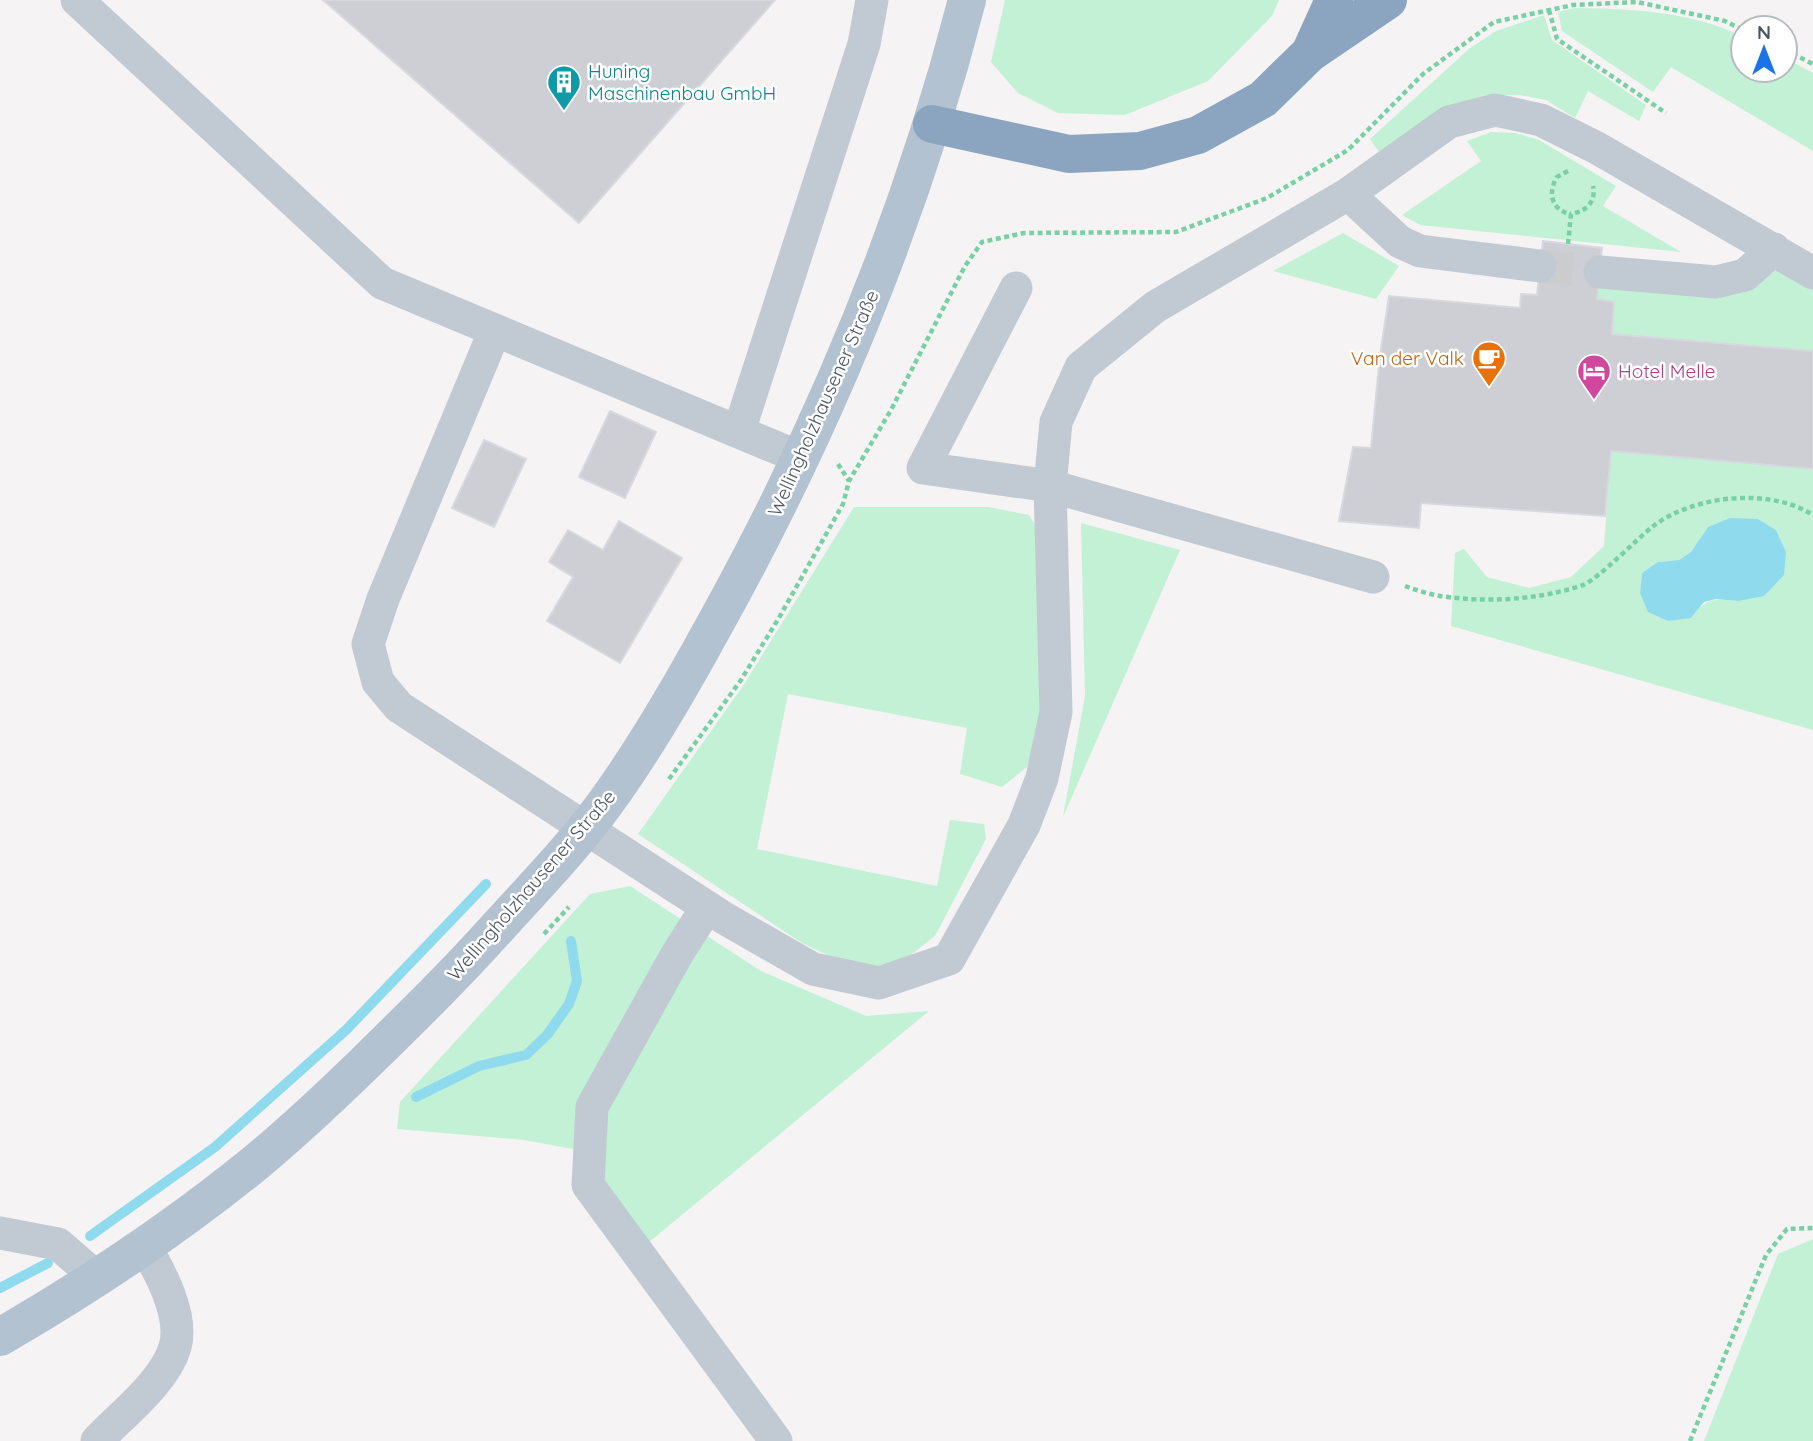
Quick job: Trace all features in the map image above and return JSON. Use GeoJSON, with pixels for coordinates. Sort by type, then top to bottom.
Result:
{"type":"FeatureCollection","features":[{"type":"Feature","properties":{"kind":"highway"},"geometry":{"type":"LineString","coordinates":[[1310,53],[1334,0]]}},
{"type":"Feature","properties":{"kind":"highway"},"geometry":{"type":"LineString","coordinates":[[932,124],[1069,154],[1140,151],[1198,135],[1264,99],[1310,53],[1388,0]]}},
{"type":"Feature","properties":{"kind":"main road","name":"Wellingholzhausener Straße"},"geometry":{"type":"LineString","coordinates":[[0,1337],[144,1246],[254,1164],[326,1102],[447,984],[586,827],[614,791],[682,685],[778,508],[801,458],[880,271],[932,124],[967,0]]}},
{"type":"Feature","properties":{"kind":"street"},"geometry":{"type":"LineString","coordinates":[[77,0],[382,283],[801,458]]}},
{"type":"Feature","properties":{"kind":"street"},"geometry":{"type":"LineString","coordinates":[[739,431],[864,44],[872,0]]}},
{"type":"Feature","properties":{"kind":"street"},"geometry":{"type":"LineString","coordinates":[[495,330],[383,599],[368,644],[377,682],[399,707],[707,907],[813,970],[879,983],[949,959],[1024,825],[1042,778],[1055,712],[1050,486],[1055,422],[1081,368],[1155,307],[1348,194],[1449,122],[1495,110],[1541,120],[1592,161],[1774,250],[1813,273]]}},
{"type":"Feature","properties":{"kind":"street"},"geometry":{"type":"LineString","coordinates":[[1348,194],[1400,242],[1420,251],[1540,266]]}},
{"type":"Feature","properties":{"kind":"street"},"geometry":{"type":"LineString","coordinates":[[1600,272],[1716,282],[1745,275],[1774,250]]}},
{"type":"Feature","properties":{"kind":"street"},"geometry":{"type":"LineString","coordinates":[[1016,288],[923,468],[1050,486],[1373,577]]}},
{"type":"Feature","properties":{"kind":"street"},"geometry":{"type":"LineString","coordinates":[[707,907],[676,956],[592,1107],[587,1185],[776,1441]]}},
{"type":"Feature","properties":{"kind":"street"},"geometry":{"type":"LineString","coordinates":[[0,1233],[58,1244],[96,1277]]}},
{"type":"Feature","properties":{"kind":"street"},"geometry":{"type":"LineString","coordinates":[[97,1441],[158,1378],[176,1346],[176,1317],[158,1268],[144,1246]]}},
{"type":"Feature","properties":{"kind":"path"},"geometry":{"type":"LineString","coordinates":[[849,481],[891,410],[965,265],[982,242],[1024,233],[1176,232],[1267,198],[1348,150],[1423,75],[1494,22],[1573,5],[1637,2],[1729,23]]}},
{"type":"Feature","properties":{"kind":"path"},"geometry":{"type":"LineString","coordinates":[[1549,10],[1557,39],[1666,113]]}},
{"type":"Feature","properties":{"kind":"path"},"geometry":{"type":"LineString","coordinates":[[1592,161],[1592,201],[1581,212],[1565,213],[1554,204],[1552,185],[1557,177],[1565,172],[1592,161]]}},
{"type":"Feature","properties":{"kind":"path"},"geometry":{"type":"LineString","coordinates":[[1568,244],[1572,214]]}},
{"type":"Feature","properties":{"kind":"path"},"geometry":{"type":"LineString","coordinates":[[1373,577],[1439,596],[1492,600],[1542,594],[1585,584],[1655,525],[1699,504],[1748,496],[1797,505],[1813,515]]}},
{"type":"Feature","properties":{"kind":"path"},"geometry":{"type":"LineString","coordinates":[[1690,1441],[1766,1255],[1787,1229],[1813,1228]]}},
{"type":"Feature","properties":{"kind":"green space"},"geometry":{"type":"Polygon","coordinates":[[[1005,0],[1279,0],[1272,16],[1208,81],[1125,115],[1058,113],[1018,93],[991,62],[1005,0]]]}},
{"type":"Feature","properties":{"kind":"green space"},"geometry":{"type":"Polygon","coordinates":[[[1575,8],[1661,13],[1723,28],[1729,31],[1729,84],[1799,84],[1799,66],[1813,73],[1813,151],[1671,67],[1653,92],[1562,31],[1558,12],[1575,8]]]}},
{"type":"Feature","properties":{"kind":"green space"},"geometry":{"type":"Polygon","coordinates":[[[1544,15],[1552,40],[1646,105],[1639,121],[1588,91],[1575,118],[1546,100],[1520,95],[1485,95],[1458,104],[1381,155],[1370,139],[1470,48],[1496,31],[1544,15]]]}},
{"type":"Feature","properties":{"kind":"green space"},"geometry":{"type":"Polygon","coordinates":[[[1491,132],[1516,133],[1539,140],[1616,186],[1603,206],[1681,252],[1420,225],[1402,215],[1481,161],[1467,141],[1491,132]]]}},
{"type":"Feature","properties":{"kind":"green space"},"geometry":{"type":"Polygon","coordinates":[[[1343,233],[1399,266],[1376,299],[1273,271],[1343,233]]]}},
{"type":"Feature","properties":{"kind":"green space"},"geometry":{"type":"Polygon","coordinates":[[[1774,249],[1813,273],[1813,351],[1612,334],[1597,299],[1600,272],[1716,282],[1774,249]]]}},
{"type":"Feature","properties":{"kind":"green space"},"geometry":{"type":"Polygon","coordinates":[[[1611,451],[1813,469],[1813,730],[1451,626],[1455,553],[1464,549],[1487,577],[1529,588],[1571,577],[1604,546],[1611,451]],[[1758,519],[1708,527],[1692,552],[1679,560],[1658,562],[1642,574],[1640,593],[1691,618],[1711,601],[1738,601],[1786,552],[1776,530],[1758,519]]]}},
{"type":"Feature","properties":{"kind":"green space"},"geometry":{"type":"Polygon","coordinates":[[[854,507],[988,507],[1029,515],[1041,534],[1042,720],[1027,767],[1002,787],[960,774],[967,728],[788,694],[757,849],[937,886],[950,820],[984,824],[986,839],[935,936],[899,964],[859,970],[802,943],[638,834],[743,686],[854,507]]]}},
{"type":"Feature","properties":{"kind":"green space"},"geometry":{"type":"Polygon","coordinates":[[[1081,523],[1180,550],[1063,817],[1085,696],[1081,523]]]}},
{"type":"Feature","properties":{"kind":"green space"},"geometry":{"type":"Polygon","coordinates":[[[630,886],[761,971],[866,1016],[929,1011],[643,1247],[605,1193],[595,1153],[524,1140],[397,1129],[400,1102],[590,894],[630,886]]]}},
{"type":"Feature","properties":{"kind":"green space"},"geometry":{"type":"Polygon","coordinates":[[[1813,1239],[1813,1441],[1704,1441],[1778,1254],[1813,1239]]]}},
{"type":"Feature","properties":{"kind":"water"},"geometry":{"type":"Polygon","coordinates":[[[1730,518],[1758,519],[1776,530],[1786,552],[1784,575],[1764,596],[1738,601],[1716,599],[1704,602],[1691,618],[1668,621],[1648,612],[1640,593],[1642,573],[1658,562],[1679,560],[1691,552],[1708,527],[1730,518]]]}},
{"type":"Feature","properties":{"kind":"building","name":"Huning Maschinenbau GmbH"},"geometry":{"type":"Polygon","coordinates":[[[323,0],[775,0],[579,223],[323,0]]]}},
{"type":"Feature","properties":{"kind":"building","name":"Hotel Melle"},"geometry":{"type":"Polygon","coordinates":[[[1543,241],[1602,248],[1597,299],[1614,302],[1612,334],[1813,351],[1813,469],[1611,451],[1605,516],[1421,503],[1419,528],[1339,521],[1353,447],[1371,448],[1389,296],[1520,308],[1521,294],[1537,295],[1543,241]]]}},
{"type":"Feature","properties":{"kind":"building"},"geometry":{"type":"Polygon","coordinates":[[[610,411],[656,432],[625,498],[579,477],[610,411]]]}},
{"type":"Feature","properties":{"kind":"building"},"geometry":{"type":"Polygon","coordinates":[[[484,440],[526,459],[494,527],[452,508],[484,440]]]}},
{"type":"Feature","properties":{"kind":"building"},"geometry":{"type":"Polygon","coordinates":[[[619,521],[682,558],[620,663],[547,621],[573,577],[549,562],[568,530],[603,550],[619,521]]]}},
{"type":"Feature","properties":{"kind":"waterway"},"geometry":{"type":"LineString","coordinates":[[90,1236],[215,1147],[346,1030],[486,884]]}},
{"type":"Feature","properties":{"kind":"waterway"},"geometry":{"type":"LineString","coordinates":[[416,1097],[479,1066],[526,1055],[547,1035],[569,1004],[577,981],[571,941]]}},
{"type":"Feature","properties":{"kind":"waterway"},"geometry":{"type":"LineString","coordinates":[[0,1288],[48,1263]]}},
{"type":"Feature","properties":{"kind":"tunnel"},"geometry":{"type":"LineString","coordinates":[[1540,266],[1600,272]]}},
{"type":"Feature","properties":{"kind":"place","name":"Huning Maschinenbau GmbH"},"geometry":{"type":"Point","coordinates":[564,112]}},
{"type":"Feature","properties":{"kind":"place","name":"Van der Valk"},"geometry":{"type":"Point","coordinates":[1489,388]}},
{"type":"Feature","properties":{"kind":"place","name":"Hotel Melle"},"geometry":{"type":"Point","coordinates":[1594,401]}}]}
